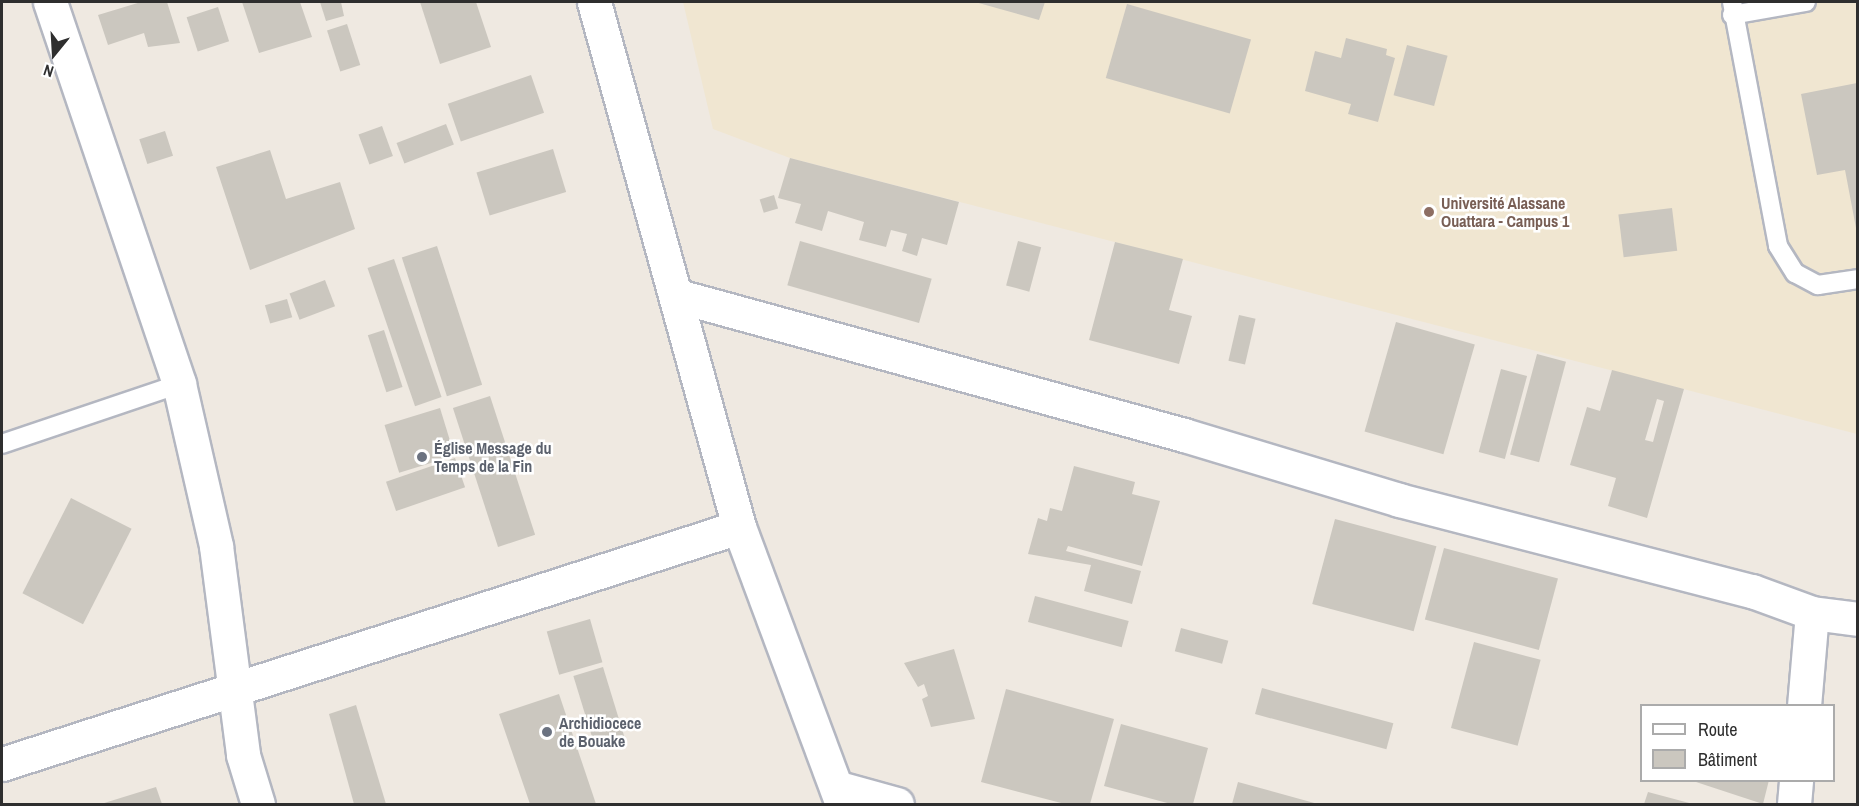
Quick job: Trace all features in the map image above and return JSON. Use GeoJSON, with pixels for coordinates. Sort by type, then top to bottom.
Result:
{"type":"FeatureCollection","features":[{"type":"Feature","properties":{"kind":"street"},"geometry":{"type":"LineString","coordinates":[[50,2],[179,384],[216,546],[243,755],[258,804]]}},
{"type":"Feature","properties":{"kind":"street"},"geometry":{"type":"LineString","coordinates":[[594,2],[678,296],[739,527],[841,796],[897,804]]}},
{"type":"Feature","properties":{"kind":"street"},"geometry":{"type":"LineString","coordinates":[[678,296],[1184,435],[1399,500],[1752,591],[1812,613],[1857,619]]}},
{"type":"Feature","properties":{"kind":"street"},"geometry":{"type":"LineString","coordinates":[[2,764],[739,527]]}},
{"type":"Feature","properties":{"kind":"street"},"geometry":{"type":"LineString","coordinates":[[1804,704],[1812,613]]}},
{"type":"Feature","properties":{"kind":"street"},"geometry":{"type":"LineString","coordinates":[[1794,804],[1796,782]]}},
{"type":"Feature","properties":{"kind":"lane"},"geometry":{"type":"LineString","coordinates":[[1806,2],[1732,8],[1778,246],[1795,273],[1818,285],[1857,279]]}},
{"type":"Feature","properties":{"kind":"lane"},"geometry":{"type":"LineString","coordinates":[[2,444],[179,384]]}},
{"type":"Feature","properties":{"kind":"shaded area","name":"Université Alassane Ouattara - Campus 1"},"geometry":{"type":"Polygon","coordinates":[[[683,2],[1857,2],[1857,434],[790,158],[713,129],[683,2]]]}},
{"type":"Feature","properties":{"kind":"building"},"geometry":{"type":"Polygon","coordinates":[[[141,2],[167,2],[180,43],[148,47],[144,33],[108,45],[98,15],[141,2]]]}},
{"type":"Feature","properties":{"kind":"building"},"geometry":{"type":"Polygon","coordinates":[[[242,2],[300,2],[312,37],[259,53],[242,2]]]}},
{"type":"Feature","properties":{"kind":"building"},"geometry":{"type":"Polygon","coordinates":[[[320,2],[341,2],[344,16],[326,21],[320,2]]]}},
{"type":"Feature","properties":{"kind":"building"},"geometry":{"type":"Polygon","coordinates":[[[420,2],[476,2],[491,47],[440,64],[420,2]]]}},
{"type":"Feature","properties":{"kind":"building"},"geometry":{"type":"Polygon","coordinates":[[[975,2],[1045,2],[1039,20],[975,2]]]}},
{"type":"Feature","properties":{"kind":"building"},"geometry":{"type":"Polygon","coordinates":[[[1127,4],[1251,40],[1230,114],[1106,78],[1127,4]]]}},
{"type":"Feature","properties":{"kind":"building"},"geometry":{"type":"Polygon","coordinates":[[[218,7],[229,41],[198,51],[187,17],[218,7]]]}},
{"type":"Feature","properties":{"kind":"building"},"geometry":{"type":"Polygon","coordinates":[[[347,24],[360,65],[340,71],[327,30],[347,24]]]}},
{"type":"Feature","properties":{"kind":"building"},"geometry":{"type":"Polygon","coordinates":[[[1346,38],[1387,49],[1386,55],[1395,58],[1378,122],[1348,114],[1351,104],[1305,91],[1315,51],[1341,58],[1346,38]]]}},
{"type":"Feature","properties":{"kind":"building"},"geometry":{"type":"Polygon","coordinates":[[[1407,45],[1448,56],[1434,106],[1394,95],[1407,45]]]}},
{"type":"Feature","properties":{"kind":"building"},"geometry":{"type":"Polygon","coordinates":[[[531,75],[544,113],[461,141],[448,104],[531,75]]]}},
{"type":"Feature","properties":{"kind":"building"},"geometry":{"type":"Polygon","coordinates":[[[1857,83],[1856,228],[1845,170],[1817,175],[1801,94],[1857,83]]]}},
{"type":"Feature","properties":{"kind":"building"},"geometry":{"type":"Polygon","coordinates":[[[446,124],[454,145],[404,164],[397,143],[446,124]]]}},
{"type":"Feature","properties":{"kind":"building"},"geometry":{"type":"Polygon","coordinates":[[[382,126],[393,156],[369,165],[359,135],[382,126]]]}},
{"type":"Feature","properties":{"kind":"building"},"geometry":{"type":"Polygon","coordinates":[[[165,131],[173,156],[147,164],[139,139],[165,131]]]}},
{"type":"Feature","properties":{"kind":"building"},"geometry":{"type":"Polygon","coordinates":[[[553,149],[566,192],[490,215],[476,172],[553,149]]]}},
{"type":"Feature","properties":{"kind":"building"},"geometry":{"type":"Polygon","coordinates":[[[270,150],[286,199],[340,182],[355,229],[250,270],[216,167],[270,150]]]}},
{"type":"Feature","properties":{"kind":"building"},"geometry":{"type":"Polygon","coordinates":[[[790,158],[959,202],[947,245],[922,238],[917,256],[902,251],[907,234],[891,230],[886,247],[859,240],[864,222],[828,211],[822,231],[795,223],[801,204],[778,198],[790,158]]]}},
{"type":"Feature","properties":{"kind":"building"},"geometry":{"type":"Polygon","coordinates":[[[774,195],[778,208],[764,213],[760,199],[774,195]]]}},
{"type":"Feature","properties":{"kind":"building"},"geometry":{"type":"Polygon","coordinates":[[[1672,208],[1677,251],[1624,257],[1618,215],[1672,208]]]}},
{"type":"Feature","properties":{"kind":"building"},"geometry":{"type":"Polygon","coordinates":[[[800,241],[932,279],[919,323],[787,285],[800,241]]]}},
{"type":"Feature","properties":{"kind":"building"},"geometry":{"type":"Polygon","coordinates":[[[1018,241],[1041,247],[1029,292],[1006,285],[1018,241]]]}},
{"type":"Feature","properties":{"kind":"building"},"geometry":{"type":"Polygon","coordinates":[[[1115,242],[1183,259],[1169,310],[1192,316],[1179,364],[1089,340],[1115,242]]]}},
{"type":"Feature","properties":{"kind":"building"},"geometry":{"type":"Polygon","coordinates":[[[437,246],[482,385],[447,396],[402,257],[437,246]]]}},
{"type":"Feature","properties":{"kind":"building"},"geometry":{"type":"Polygon","coordinates":[[[394,259],[442,397],[415,406],[368,268],[394,259]]]}},
{"type":"Feature","properties":{"kind":"building"},"geometry":{"type":"Polygon","coordinates":[[[325,280],[335,306],[300,320],[290,294],[325,280]]]}},
{"type":"Feature","properties":{"kind":"building"},"geometry":{"type":"Polygon","coordinates":[[[287,299],[292,317],[270,324],[265,305],[287,299]]]}},
{"type":"Feature","properties":{"kind":"building"},"geometry":{"type":"Polygon","coordinates":[[[1239,315],[1256,319],[1245,365],[1228,361],[1239,315]]]}},
{"type":"Feature","properties":{"kind":"building"},"geometry":{"type":"Polygon","coordinates":[[[1396,322],[1475,345],[1443,454],[1365,432],[1396,322]]]}},
{"type":"Feature","properties":{"kind":"building"},"geometry":{"type":"Polygon","coordinates":[[[384,330],[403,387],[386,392],[368,335],[384,330]]]}},
{"type":"Feature","properties":{"kind":"building"},"geometry":{"type":"Polygon","coordinates":[[[1537,354],[1566,362],[1539,462],[1510,454],[1537,354]]]}},
{"type":"Feature","properties":{"kind":"building"},"geometry":{"type":"Polygon","coordinates":[[[1501,369],[1527,376],[1505,459],[1479,452],[1501,369]]]}},
{"type":"Feature","properties":{"kind":"building"},"geometry":{"type":"Polygon","coordinates":[[[1612,370],[1684,389],[1647,518],[1608,506],[1616,478],[1570,465],[1587,407],[1600,411],[1612,370]],[[1657,399],[1645,440],[1653,442],[1664,401],[1657,399]]]}},
{"type":"Feature","properties":{"kind":"building"},"geometry":{"type":"Polygon","coordinates":[[[490,396],[535,535],[498,547],[453,408],[490,396]]]}},
{"type":"Feature","properties":{"kind":"building"},"geometry":{"type":"Polygon","coordinates":[[[440,408],[455,456],[399,473],[385,425],[440,408]]]}},
{"type":"Feature","properties":{"kind":"building"},"geometry":{"type":"Polygon","coordinates":[[[455,458],[465,487],[396,511],[386,482],[455,458]]]}},
{"type":"Feature","properties":{"kind":"building"},"geometry":{"type":"Polygon","coordinates":[[[1074,466],[1135,482],[1132,494],[1160,501],[1142,566],[1068,546],[1066,551],[1141,571],[1132,604],[1084,591],[1091,565],[1028,554],[1038,518],[1047,521],[1050,508],[1062,511],[1074,466]]]}},
{"type":"Feature","properties":{"kind":"building"},"geometry":{"type":"Polygon","coordinates":[[[71,498],[132,529],[83,624],[22,593],[71,498]]]}},
{"type":"Feature","properties":{"kind":"building"},"geometry":{"type":"Polygon","coordinates":[[[1335,519],[1436,546],[1414,631],[1312,604],[1335,519]]]}},
{"type":"Feature","properties":{"kind":"building"},"geometry":{"type":"Polygon","coordinates":[[[1444,548],[1558,579],[1539,650],[1425,619],[1444,548]]]}},
{"type":"Feature","properties":{"kind":"building"},"geometry":{"type":"Polygon","coordinates":[[[1035,596],[1129,621],[1122,647],[1028,622],[1035,596]]]}},
{"type":"Feature","properties":{"kind":"building"},"geometry":{"type":"Polygon","coordinates":[[[590,619],[602,662],[559,675],[547,631],[590,619]]]}},
{"type":"Feature","properties":{"kind":"building"},"geometry":{"type":"Polygon","coordinates":[[[1181,628],[1228,641],[1222,664],[1175,651],[1181,628]]]}},
{"type":"Feature","properties":{"kind":"building"},"geometry":{"type":"Polygon","coordinates":[[[1474,642],[1541,660],[1518,746],[1451,728],[1474,642]]]}},
{"type":"Feature","properties":{"kind":"building"},"geometry":{"type":"Polygon","coordinates":[[[954,649],[975,719],[931,727],[922,699],[928,696],[924,684],[918,687],[904,663],[954,649]]]}},
{"type":"Feature","properties":{"kind":"building"},"geometry":{"type":"Polygon","coordinates":[[[603,667],[624,737],[595,746],[573,676],[603,667]]]}},
{"type":"Feature","properties":{"kind":"building"},"geometry":{"type":"Polygon","coordinates":[[[1262,688],[1393,723],[1386,749],[1255,714],[1262,688]]]}},
{"type":"Feature","properties":{"kind":"building"},"geometry":{"type":"Polygon","coordinates":[[[1006,689],[1114,719],[1090,804],[1065,804],[981,782],[1006,689]]]}},
{"type":"Feature","properties":{"kind":"building"},"geometry":{"type":"Polygon","coordinates":[[[559,694],[596,804],[530,804],[499,714],[559,694]]]}},
{"type":"Feature","properties":{"kind":"building"},"geometry":{"type":"Polygon","coordinates":[[[356,705],[386,804],[354,804],[329,714],[356,705]]]}},
{"type":"Feature","properties":{"kind":"building"},"geometry":{"type":"Polygon","coordinates":[[[1121,724],[1208,748],[1193,804],[1171,804],[1104,786],[1121,724]]]}},
{"type":"Feature","properties":{"kind":"building"},"geometry":{"type":"Polygon","coordinates":[[[1238,782],[1318,804],[1232,804],[1238,782]]]}},
{"type":"Feature","properties":{"kind":"building"},"geometry":{"type":"Polygon","coordinates":[[[1696,782],[1768,782],[1763,804],[1696,782]]]}},
{"type":"Feature","properties":{"kind":"building"},"geometry":{"type":"Polygon","coordinates":[[[156,787],[162,804],[101,804],[156,787]]]}},
{"type":"Feature","properties":{"kind":"building"},"geometry":{"type":"Polygon","coordinates":[[[1648,792],[1693,804],[1644,804],[1648,792]]]}},
{"type":"Feature","properties":{"kind":"place","name":"Université Alassane Ouattara - Campus 1"},"geometry":{"type":"Point","coordinates":[1429,212]}},
{"type":"Feature","properties":{"kind":"place","name":"Église Message du Temps de la Fin"},"geometry":{"type":"Point","coordinates":[422,457]}},
{"type":"Feature","properties":{"kind":"place","name":"Archidiocece de Bouake"},"geometry":{"type":"Point","coordinates":[547,732]}}]}
